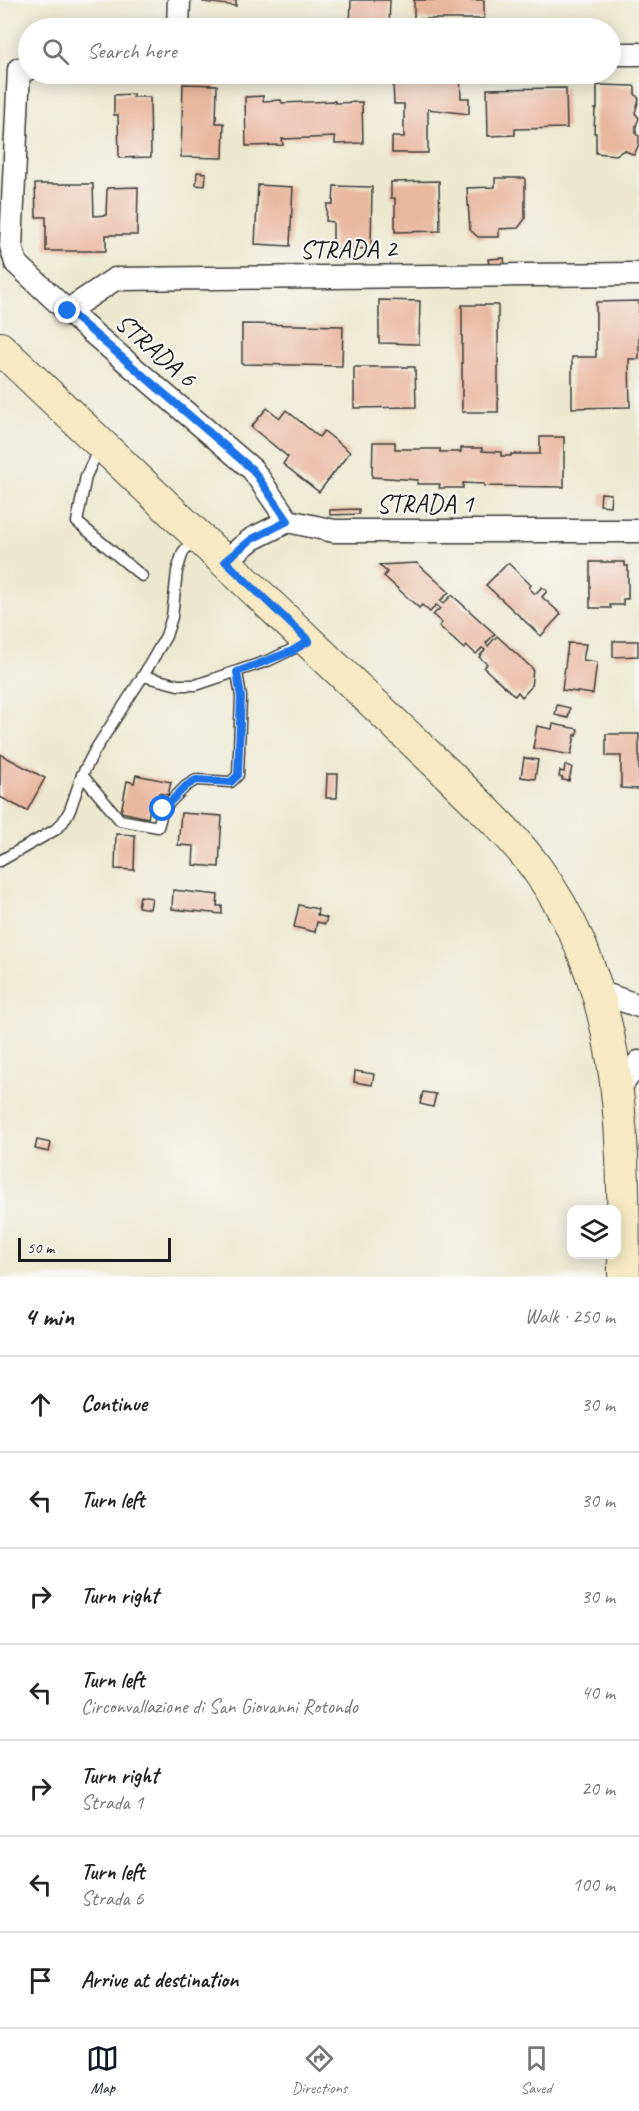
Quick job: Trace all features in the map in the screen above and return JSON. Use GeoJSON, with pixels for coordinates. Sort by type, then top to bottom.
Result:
{"type":"FeatureCollection","features":[{"type":"Feature","properties":{"kind":"main road"},"geometry":{"type":"LineString","coordinates":[[0,348],[450,776],[516,843],[555,894],[586,957],[599,992],[610,1039],[624,1160],[624,1277]]}},
{"type":"Feature","properties":{"kind":"street"},"geometry":{"type":"LineString","coordinates":[[178,18],[179,0]]}},
{"type":"Feature","properties":{"kind":"street"},"geometry":{"type":"LineString","coordinates":[[621,54],[639,54]]}},
{"type":"Feature","properties":{"kind":"street","name":"STRADA 6"},"geometry":{"type":"LineString","coordinates":[[23,84],[11,246],[16,263],[68,311],[253,470],[288,521]]}},
{"type":"Feature","properties":{"kind":"street","name":"STRADA 2"},"geometry":{"type":"LineString","coordinates":[[68,311],[115,279],[639,274]]}},
{"type":"Feature","properties":{"kind":"street"},"geometry":{"type":"LineString","coordinates":[[225,561],[252,539],[288,521]]}},
{"type":"Feature","properties":{"kind":"street","name":"STRADA 1"},"geometry":{"type":"LineString","coordinates":[[288,521],[334,531],[639,531]]}},
{"type":"Feature","properties":{"kind":"street"},"geometry":{"type":"LineString","coordinates":[[599,992],[639,1006]]}},
{"type":"Feature","properties":{"kind":"street"},"geometry":{"type":"LineString","coordinates":[[617,1091],[639,1062]]}},
{"type":"Feature","properties":{"kind":"lane"},"geometry":{"type":"LineString","coordinates":[[101,443],[86,476],[77,522],[142,576]]}},
{"type":"Feature","properties":{"kind":"lane"},"geometry":{"type":"LineString","coordinates":[[0,861],[55,830],[63,822],[95,750],[166,636],[172,617],[177,571],[183,552],[197,534]]}},
{"type":"Feature","properties":{"kind":"lane"},"geometry":{"type":"LineString","coordinates":[[143,676],[178,685],[196,685],[292,651],[309,641]]}},
{"type":"Feature","properties":{"kind":"lane"},"geometry":{"type":"LineString","coordinates":[[82,775],[120,820],[158,827],[163,809],[186,786],[196,780],[231,782],[238,775],[241,697],[237,672]]}},
{"type":"Feature","properties":{"kind":"building"},"geometry":{"type":"Polygon","coordinates":[[[204,0],[236,0],[236,6],[203,2],[204,0]]]}},
{"type":"Feature","properties":{"kind":"building"},"geometry":{"type":"Polygon","coordinates":[[[351,0],[390,0],[389,18],[350,18],[351,0]]]}},
{"type":"Feature","properties":{"kind":"building"},"geometry":{"type":"Polygon","coordinates":[[[414,0],[484,0],[484,18],[414,18],[414,0]]]}},
{"type":"Feature","properties":{"kind":"building"},"geometry":{"type":"Polygon","coordinates":[[[183,84],[217,85],[216,123],[224,123],[223,158],[181,157],[183,84]]]}},
{"type":"Feature","properties":{"kind":"building"},"geometry":{"type":"Polygon","coordinates":[[[393,84],[460,84],[461,98],[469,98],[469,114],[428,109],[428,153],[392,153],[392,137],[404,137],[404,104],[394,104],[393,84]]]}},
{"type":"Feature","properties":{"kind":"building"},"geometry":{"type":"Polygon","coordinates":[[[597,85],[634,86],[635,94],[639,99],[635,113],[639,118],[636,134],[639,136],[639,144],[634,155],[624,150],[616,155],[596,153],[596,133],[594,133],[597,85]]]}},
{"type":"Feature","properties":{"kind":"building"},"geometry":{"type":"Polygon","coordinates":[[[566,88],[567,128],[515,129],[515,135],[488,136],[487,89],[566,88]]]}},
{"type":"Feature","properties":{"kind":"building"},"geometry":{"type":"Polygon","coordinates":[[[133,94],[133,97],[150,97],[151,157],[119,158],[118,115],[114,115],[114,95],[133,94]]]}},
{"type":"Feature","properties":{"kind":"building"},"geometry":{"type":"Polygon","coordinates":[[[263,96],[263,101],[281,100],[282,103],[362,102],[363,143],[335,144],[335,137],[282,139],[283,145],[246,146],[245,97],[263,96]]]}},
{"type":"Feature","properties":{"kind":"building"},"geometry":{"type":"Polygon","coordinates":[[[197,172],[206,173],[205,186],[196,185],[197,172]]]}},
{"type":"Feature","properties":{"kind":"building"},"geometry":{"type":"Polygon","coordinates":[[[495,178],[525,178],[525,219],[518,228],[499,229],[499,237],[478,237],[470,230],[467,188],[495,187],[495,178]]]}},
{"type":"Feature","properties":{"kind":"building"},"geometry":{"type":"Polygon","coordinates":[[[439,181],[440,231],[395,232],[395,198],[391,198],[391,182],[439,181]]]}},
{"type":"Feature","properties":{"kind":"building"},"geometry":{"type":"Polygon","coordinates":[[[35,184],[93,184],[94,216],[106,215],[107,188],[138,187],[137,235],[106,235],[106,251],[46,251],[46,217],[36,217],[35,184]]]}},
{"type":"Feature","properties":{"kind":"building"},"geometry":{"type":"Polygon","coordinates":[[[258,185],[293,187],[290,246],[255,244],[258,185]]]}},
{"type":"Feature","properties":{"kind":"building"},"geometry":{"type":"Polygon","coordinates":[[[334,186],[372,187],[371,249],[333,248],[333,222],[326,221],[327,204],[333,204],[334,186]]]}},
{"type":"Feature","properties":{"kind":"building"},"geometry":{"type":"Polygon","coordinates":[[[504,258],[505,265],[489,265],[488,259],[504,258]]]}},
{"type":"Feature","properties":{"kind":"building"},"geometry":{"type":"Polygon","coordinates":[[[379,300],[420,301],[419,344],[379,343],[379,300]]]}},
{"type":"Feature","properties":{"kind":"building"},"geometry":{"type":"Polygon","coordinates":[[[639,301],[639,359],[629,359],[630,407],[572,408],[572,357],[596,357],[596,302],[639,301]]]}},
{"type":"Feature","properties":{"kind":"building"},"geometry":{"type":"Polygon","coordinates":[[[462,305],[498,305],[498,412],[462,412],[462,305]]]}},
{"type":"Feature","properties":{"kind":"building"},"geometry":{"type":"Polygon","coordinates":[[[242,324],[343,326],[342,366],[242,364],[242,324]]]}},
{"type":"Feature","properties":{"kind":"building"},"geometry":{"type":"Polygon","coordinates":[[[354,367],[415,367],[416,407],[354,408],[354,367]]]}},
{"type":"Feature","properties":{"kind":"building"},"geometry":{"type":"Polygon","coordinates":[[[267,408],[280,418],[286,410],[319,437],[324,431],[350,452],[319,492],[283,464],[288,457],[251,427],[267,408]]]}},
{"type":"Feature","properties":{"kind":"building"},"geometry":{"type":"Polygon","coordinates":[[[540,437],[564,437],[564,487],[484,486],[484,484],[463,483],[463,488],[439,488],[440,484],[417,484],[418,480],[372,477],[373,442],[395,442],[395,449],[440,449],[440,452],[461,452],[461,448],[482,448],[482,451],[501,452],[501,456],[511,456],[511,454],[540,454],[540,437]]]}},
{"type":"Feature","properties":{"kind":"building"},"geometry":{"type":"Polygon","coordinates":[[[601,493],[611,494],[610,506],[600,505],[601,493]]]}},
{"type":"Feature","properties":{"kind":"building"},"geometry":{"type":"Polygon","coordinates":[[[359,509],[359,514],[330,515],[330,510],[359,509]]]}},
{"type":"Feature","properties":{"kind":"building"},"geometry":{"type":"Polygon","coordinates":[[[590,562],[625,562],[625,566],[628,566],[628,599],[623,599],[623,605],[610,605],[611,608],[590,608],[590,562]]]}},
{"type":"Feature","properties":{"kind":"building"},"geometry":{"type":"Polygon","coordinates":[[[417,563],[449,592],[440,601],[443,604],[452,595],[495,634],[486,643],[488,646],[497,636],[533,669],[531,687],[522,697],[518,692],[515,696],[484,668],[487,664],[479,657],[485,650],[482,648],[476,654],[467,646],[464,649],[439,626],[442,623],[433,615],[440,608],[436,605],[430,612],[422,605],[419,608],[384,576],[387,572],[379,565],[417,563]]]}},
{"type":"Feature","properties":{"kind":"building"},"geometry":{"type":"Polygon","coordinates":[[[508,563],[531,585],[529,588],[535,594],[542,587],[547,591],[542,597],[561,614],[541,636],[486,585],[508,563]]]}},
{"type":"Feature","properties":{"kind":"building"},"geometry":{"type":"Polygon","coordinates":[[[613,641],[638,641],[638,656],[613,657],[613,641]]]}},
{"type":"Feature","properties":{"kind":"building"},"geometry":{"type":"Polygon","coordinates":[[[568,643],[586,644],[583,660],[597,662],[593,694],[562,690],[568,643]]]}},
{"type":"Feature","properties":{"kind":"building"},"geometry":{"type":"Polygon","coordinates":[[[557,705],[570,708],[568,718],[555,715],[557,705]]]}},
{"type":"Feature","properties":{"kind":"building"},"geometry":{"type":"Polygon","coordinates":[[[553,724],[578,729],[571,755],[533,748],[537,726],[552,729],[553,724]]]}},
{"type":"Feature","properties":{"kind":"building"},"geometry":{"type":"Polygon","coordinates":[[[606,734],[639,734],[639,789],[621,788],[621,756],[606,756],[606,734]]]}},
{"type":"Feature","properties":{"kind":"building"},"geometry":{"type":"Polygon","coordinates":[[[0,754],[45,778],[27,811],[0,797],[0,754]]]}},
{"type":"Feature","properties":{"kind":"building"},"geometry":{"type":"Polygon","coordinates":[[[524,758],[538,760],[535,779],[521,777],[524,758]]]}},
{"type":"Feature","properties":{"kind":"building"},"geometry":{"type":"Polygon","coordinates":[[[565,765],[572,767],[569,781],[559,777],[560,771],[564,772],[565,765]]]}},
{"type":"Feature","properties":{"kind":"building"},"geometry":{"type":"Polygon","coordinates":[[[327,774],[338,774],[337,798],[326,798],[327,774]]]}},
{"type":"Feature","properties":{"kind":"building"},"geometry":{"type":"Polygon","coordinates":[[[136,775],[171,782],[168,795],[159,793],[157,801],[152,800],[148,818],[121,812],[127,781],[134,783],[136,775]]]}},
{"type":"Feature","properties":{"kind":"building"},"geometry":{"type":"Polygon","coordinates":[[[181,813],[222,816],[219,867],[193,865],[194,846],[178,845],[181,813]]]}},
{"type":"Feature","properties":{"kind":"building"},"geometry":{"type":"Polygon","coordinates":[[[116,834],[135,835],[134,870],[115,869],[116,834]]]}},
{"type":"Feature","properties":{"kind":"building"},"geometry":{"type":"Polygon","coordinates":[[[173,890],[218,895],[217,906],[222,906],[222,914],[172,909],[173,890]]]}},
{"type":"Feature","properties":{"kind":"building"},"geometry":{"type":"Polygon","coordinates":[[[140,896],[152,898],[150,909],[138,907],[140,896]]]}},
{"type":"Feature","properties":{"kind":"building"},"geometry":{"type":"Polygon","coordinates":[[[299,905],[318,909],[317,915],[327,918],[325,924],[317,922],[315,932],[294,927],[299,905]]]}},
{"type":"Feature","properties":{"kind":"building"},"geometry":{"type":"Polygon","coordinates":[[[355,1071],[374,1074],[372,1085],[354,1082],[355,1071]]]}},
{"type":"Feature","properties":{"kind":"building"},"geometry":{"type":"Polygon","coordinates":[[[423,1092],[436,1094],[433,1107],[420,1104],[423,1092]]]}},
{"type":"Feature","properties":{"kind":"building"},"geometry":{"type":"Polygon","coordinates":[[[37,1140],[51,1143],[49,1152],[35,1149],[37,1140]]]}},
{"type":"Feature","properties":{"kind":"route"},"geometry":{"type":"LineString","coordinates":[[68,311],[253,470],[288,521],[252,539],[225,561],[309,641],[292,651],[237,672],[241,697],[238,775],[231,782],[196,780],[186,786],[163,809]]}}]}
